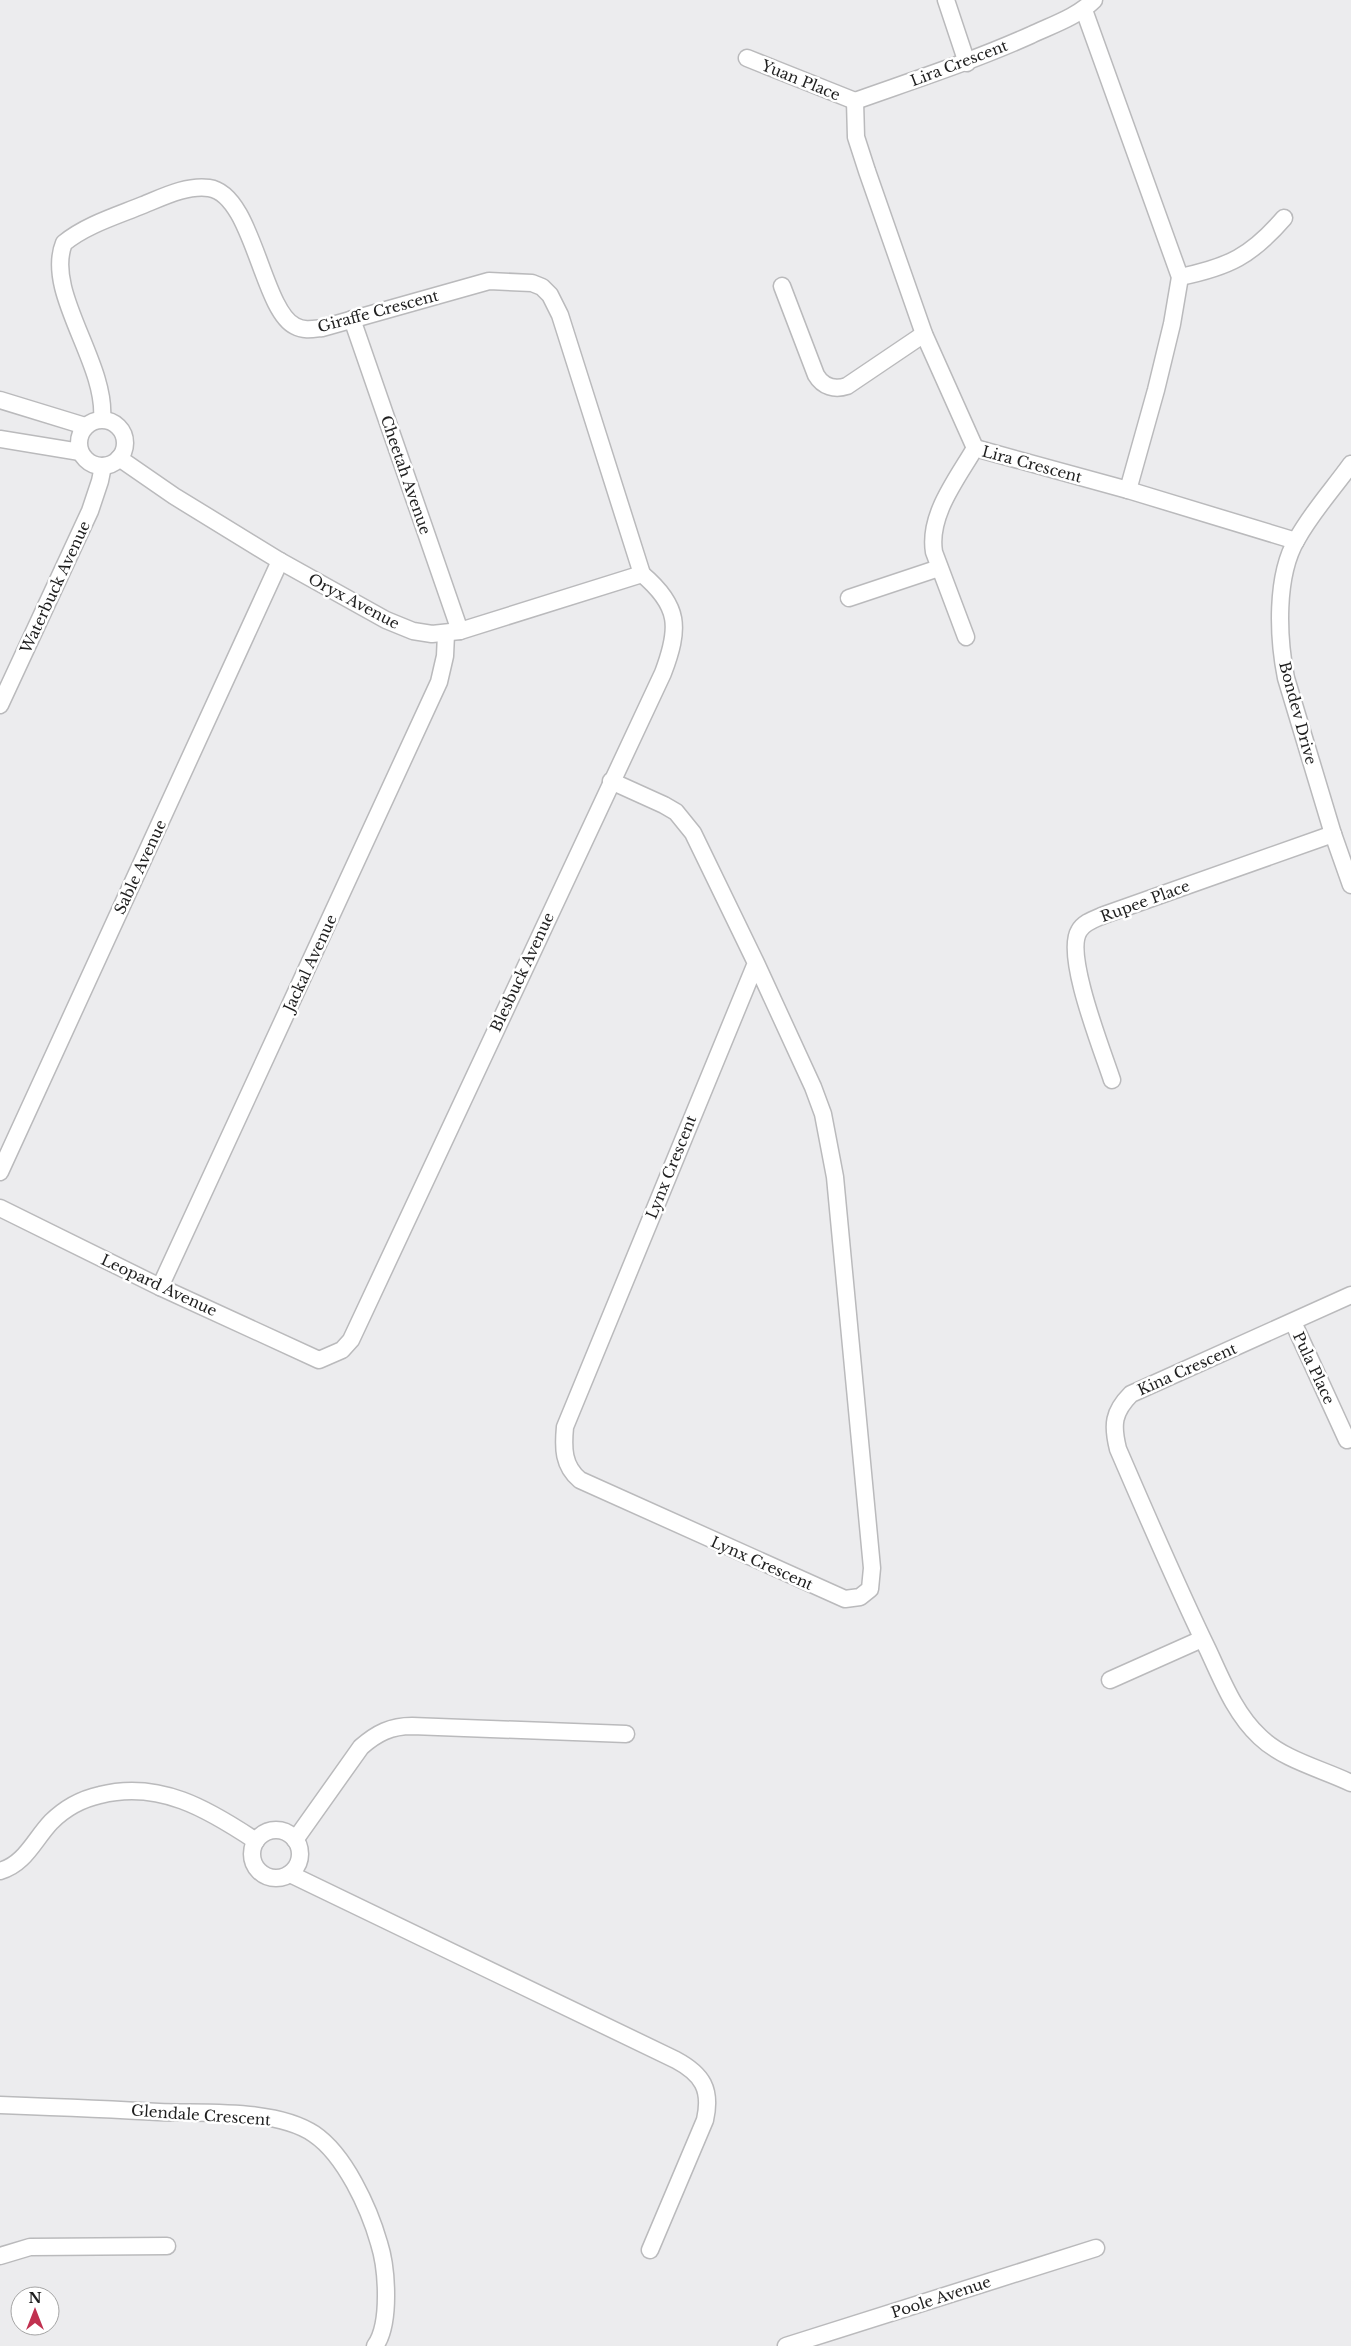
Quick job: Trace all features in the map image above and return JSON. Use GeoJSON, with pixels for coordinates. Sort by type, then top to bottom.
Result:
{"type":"FeatureCollection","features":[{"type":"Feature","properties":{"kind":"street"},"geometry":{"type":"LineString","coordinates":[[946,0],[967,63]]}},
{"type":"Feature","properties":{"kind":"street","name":"Lira Crescent"},"geometry":{"type":"LineString","coordinates":[[1128,490],[1172,324],[1180,277],[1089,5],[967,63],[854,101],[854,123],[858,144],[924,334],[975,448],[1128,490],[1296,541]]}},
{"type":"Feature","properties":{"kind":"street","name":"Yuan Place"},"geometry":{"type":"LineString","coordinates":[[747,58],[854,101]]}},
{"type":"Feature","properties":{"kind":"street","name":"Giraffe Crescent"},"geometry":{"type":"LineString","coordinates":[[102,419],[99,384],[65,289],[60,262],[60,252],[64,243],[87,228],[181,190],[199,188],[219,191],[246,228],[279,307],[294,326],[306,329],[322,328],[489,281],[532,283],[542,287],[550,295],[560,315],[642,574]]}},
{"type":"Feature","properties":{"kind":"street"},"geometry":{"type":"LineString","coordinates":[[1180,277],[1206,272],[1248,254],[1284,218]]}},
{"type":"Feature","properties":{"kind":"street"},"geometry":{"type":"LineString","coordinates":[[782,286],[816,375],[819,380],[829,387],[841,388],[847,386],[924,334]]}},
{"type":"Feature","properties":{"kind":"street","name":"Cheetah Avenue"},"geometry":{"type":"LineString","coordinates":[[352,319],[453,633]]}},
{"type":"Feature","properties":{"kind":"street"},"geometry":{"type":"LineString","coordinates":[[0,400],[85,426]]}},
{"type":"Feature","properties":{"kind":"street"},"geometry":{"type":"LineString","coordinates":[[102,419],[118,426],[123,433],[124,450],[119,458],[103,466],[86,460],[80,452],[78,443],[80,434],[85,426],[93,421],[102,419]]}},
{"type":"Feature","properties":{"kind":"street"},"geometry":{"type":"LineString","coordinates":[[0,439],[80,452]]}},
{"type":"Feature","properties":{"kind":"street"},"geometry":{"type":"LineString","coordinates":[[966,637],[940,568],[932,539],[939,512],[975,448]]}},
{"type":"Feature","properties":{"kind":"street","name":"Oryx Avenue"},"geometry":{"type":"LineString","coordinates":[[119,458],[174,496],[280,561],[386,620],[413,631],[453,633],[642,574]]}},
{"type":"Feature","properties":{"kind":"street","name":"Bondev Drive"},"geometry":{"type":"LineString","coordinates":[[1351,464],[1296,541],[1286,572],[1280,601],[1282,655],[1286,678],[1333,834],[1351,885]]}},
{"type":"Feature","properties":{"kind":"street","name":"Waterbuck Avenue"},"geometry":{"type":"LineString","coordinates":[[0,705],[90,511],[103,466]]}},
{"type":"Feature","properties":{"kind":"street","name":"Sable Avenue"},"geometry":{"type":"LineString","coordinates":[[0,1172],[280,561]]}},
{"type":"Feature","properties":{"kind":"street"},"geometry":{"type":"LineString","coordinates":[[849,598],[940,568]]}},
{"type":"Feature","properties":{"kind":"street","name":"Blesbuck Avenue"},"geometry":{"type":"LineString","coordinates":[[319,1360],[342,1350],[351,1340],[663,673],[672,649],[674,631],[669,602],[659,588],[642,574]]}},
{"type":"Feature","properties":{"kind":"street","name":"Jackal Avenue"},"geometry":{"type":"LineString","coordinates":[[160,1287],[439,682],[453,633]]}},
{"type":"Feature","properties":{"kind":"street","name":"Lynx Crescent"},"geometry":{"type":"LineString","coordinates":[[611,781],[664,805],[684,820],[703,852],[756,963],[813,1086],[822,1114],[832,1161],[872,1568],[870,1589],[860,1598],[845,1599],[605,1493],[571,1473],[563,1446],[564,1427],[756,963]]}},
{"type":"Feature","properties":{"kind":"street","name":"Rupee Place"},"geometry":{"type":"LineString","coordinates":[[1112,1080],[1080,982],[1075,941],[1079,930],[1088,922],[1104,915],[1333,834]]}},
{"type":"Feature","properties":{"kind":"street","name":"Leopard Avenue"},"geometry":{"type":"LineString","coordinates":[[0,1208],[160,1287],[319,1360]]}},
{"type":"Feature","properties":{"kind":"street","name":"Kina Crescent"},"geometry":{"type":"LineString","coordinates":[[1350,1781],[1283,1753],[1261,1738],[1247,1723],[1230,1696],[1202,1639],[1118,1449],[1113,1431],[1120,1405],[1131,1394],[1351,1295]]}},
{"type":"Feature","properties":{"kind":"street","name":"Pula Place"},"geometry":{"type":"LineString","coordinates":[[1293,1322],[1347,1440]]}},
{"type":"Feature","properties":{"kind":"street"},"geometry":{"type":"LineString","coordinates":[[1110,1680],[1202,1639]]}},
{"type":"Feature","properties":{"kind":"street"},"geometry":{"type":"LineString","coordinates":[[295,1840],[361,1747],[375,1735],[386,1729],[412,1726],[626,1734]]}},
{"type":"Feature","properties":{"kind":"street"},"geometry":{"type":"LineString","coordinates":[[0,1871],[12,1867],[24,1858],[52,1821],[68,1807],[88,1798],[131,1789],[173,1796],[199,1806],[256,1841]]}},
{"type":"Feature","properties":{"kind":"street"},"geometry":{"type":"LineString","coordinates":[[276,1831],[290,1835],[295,1840],[300,1854],[296,1868],[290,1874],[274,1878],[259,1872],[252,1857],[256,1841],[268,1832],[276,1831]]}},
{"type":"Feature","properties":{"kind":"street"},"geometry":{"type":"LineString","coordinates":[[290,1874],[676,2060],[698,2074],[708,2098],[705,2120],[650,2250]]}},
{"type":"Feature","properties":{"kind":"street","name":"Glendale Crescent"},"geometry":{"type":"LineString","coordinates":[[0,2105],[255,2117],[299,2126],[315,2135],[330,2148],[343,2164],[367,2212],[381,2249],[385,2316],[382,2334],[375,2346]]}},
{"type":"Feature","properties":{"kind":"street"},"geometry":{"type":"LineString","coordinates":[[0,2256],[30,2247],[167,2246]]}},
{"type":"Feature","properties":{"kind":"street","name":"Poole Avenue"},"geometry":{"type":"LineString","coordinates":[[786,2346],[1096,2248]]}}]}
